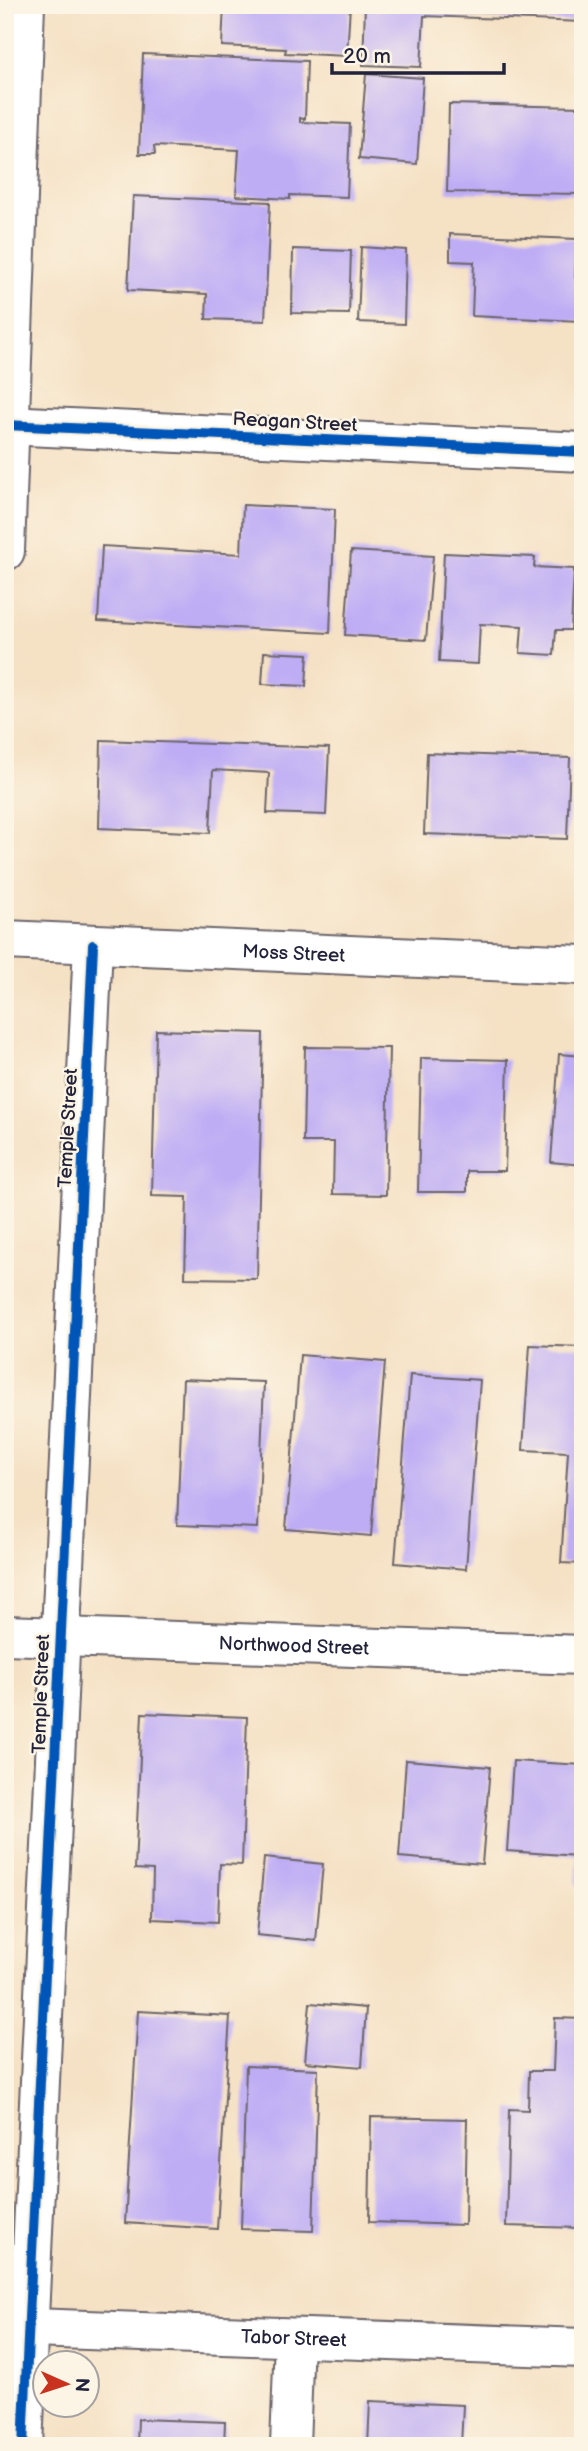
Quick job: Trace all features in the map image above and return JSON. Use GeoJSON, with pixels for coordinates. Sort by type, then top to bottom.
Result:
{"type":"FeatureCollection","features":[{"type":"Feature","properties":{"kind":"street"},"geometry":{"type":"LineString","coordinates":[[5,551],[25,5]]}},
{"type":"Feature","properties":{"kind":"street","name":"Reagan Street"},"geometry":{"type":"LineString","coordinates":[[8,425],[583,452]]}},
{"type":"Feature","properties":{"kind":"street","name":"Moss Street"},"geometry":{"type":"LineString","coordinates":[[5,940],[583,965]]}},
{"type":"Feature","properties":{"kind":"street","name":"Temple Street"},"geometry":{"type":"LineString","coordinates":[[23,2446],[17,2328],[60,1638],[93,944]]}},
{"type":"Feature","properties":{"kind":"street","name":"Northwood Street"},"geometry":{"type":"LineString","coordinates":[[5,1636],[583,1655]]}},
{"type":"Feature","properties":{"kind":"street","name":"Tabor Street"},"geometry":{"type":"LineString","coordinates":[[17,2328],[583,2348]]}},
{"type":"Feature","properties":{"kind":"street"},"geometry":{"type":"LineString","coordinates":[[290,2446],[294,2338]]}},
{"type":"Feature","properties":{"kind":"building"},"geometry":{"type":"Polygon","coordinates":[[[224,5],[350,5],[347,56],[285,53],[286,49],[222,46],[224,5]]]}},
{"type":"Feature","properties":{"kind":"building"},"geometry":{"type":"Polygon","coordinates":[[[365,5],[583,5],[583,22],[424,16],[421,67],[363,65],[365,5]]]}},
{"type":"Feature","properties":{"kind":"building"},"geometry":{"type":"Polygon","coordinates":[[[143,54],[307,61],[305,119],[300,118],[300,122],[350,124],[347,197],[290,195],[290,199],[236,196],[239,150],[154,146],[155,154],[139,154],[143,54]]]}},
{"type":"Feature","properties":{"kind":"building"},"geometry":{"type":"Polygon","coordinates":[[[366,74],[423,78],[417,164],[359,159],[366,74]]]}},
{"type":"Feature","properties":{"kind":"building"},"geometry":{"type":"Polygon","coordinates":[[[449,104],[582,107],[581,194],[447,192],[449,104]]]}},
{"type":"Feature","properties":{"kind":"building"},"geometry":{"type":"Polygon","coordinates":[[[133,196],[270,202],[265,321],[206,319],[207,294],[128,290],[133,196]]]}},
{"type":"Feature","properties":{"kind":"building"},"geometry":{"type":"Polygon","coordinates":[[[450,234],[577,239],[575,278],[581,279],[580,321],[472,316],[474,262],[450,261],[450,234]]]}},
{"type":"Feature","properties":{"kind":"building"},"geometry":{"type":"Polygon","coordinates":[[[361,247],[406,250],[404,324],[358,322],[361,247]]]}},
{"type":"Feature","properties":{"kind":"building"},"geometry":{"type":"Polygon","coordinates":[[[293,249],[351,251],[349,314],[292,313],[293,249]]]}},
{"type":"Feature","properties":{"kind":"building"},"geometry":{"type":"Polygon","coordinates":[[[243,505],[335,509],[330,633],[98,621],[102,546],[241,554],[243,505]]]}},
{"type":"Feature","properties":{"kind":"building"},"geometry":{"type":"Polygon","coordinates":[[[351,551],[433,556],[426,640],[345,635],[351,551]]]}},
{"type":"Feature","properties":{"kind":"building"},"geometry":{"type":"Polygon","coordinates":[[[444,553],[535,557],[534,567],[574,569],[571,630],[556,630],[554,655],[520,653],[522,626],[480,624],[478,664],[439,662],[444,553]]]}},
{"type":"Feature","properties":{"kind":"building"},"geometry":{"type":"Polygon","coordinates":[[[264,652],[308,654],[306,686],[262,684],[264,652]]]}},
{"type":"Feature","properties":{"kind":"building"},"geometry":{"type":"Polygon","coordinates":[[[101,740],[329,748],[326,815],[267,813],[269,773],[213,770],[210,833],[99,828],[101,740]]]}},
{"type":"Feature","properties":{"kind":"building"},"geometry":{"type":"Polygon","coordinates":[[[427,753],[570,758],[567,839],[424,834],[427,753]]]}},
{"type":"Feature","properties":{"kind":"building"},"geometry":{"type":"Polygon","coordinates":[[[156,1030],[263,1033],[257,1279],[185,1278],[187,1197],[152,1196],[156,1030]]]}},
{"type":"Feature","properties":{"kind":"building"},"geometry":{"type":"Polygon","coordinates":[[[305,1047],[389,1048],[386,1195],[333,1194],[334,1142],[303,1142],[305,1047]]]}},
{"type":"Feature","properties":{"kind":"building"},"geometry":{"type":"Polygon","coordinates":[[[559,1054],[583,1056],[583,1165],[551,1162],[559,1054]]]}},
{"type":"Feature","properties":{"kind":"building"},"geometry":{"type":"Polygon","coordinates":[[[421,1058],[508,1060],[505,1171],[467,1171],[467,1192],[418,1192],[421,1058]]]}},
{"type":"Feature","properties":{"kind":"building"},"geometry":{"type":"Polygon","coordinates":[[[530,1345],[583,1347],[579,1446],[583,1447],[583,1564],[561,1563],[568,1452],[523,1450],[530,1345]]]}},
{"type":"Feature","properties":{"kind":"building"},"geometry":{"type":"Polygon","coordinates":[[[300,1355],[385,1362],[371,1536],[286,1529],[300,1355]]]}},
{"type":"Feature","properties":{"kind":"building"},"geometry":{"type":"Polygon","coordinates":[[[410,1375],[480,1380],[466,1569],[395,1563],[410,1375]]]}},
{"type":"Feature","properties":{"kind":"building"},"geometry":{"type":"Polygon","coordinates":[[[183,1379],[264,1382],[258,1528],[177,1525],[183,1379]]]}},
{"type":"Feature","properties":{"kind":"building"},"geometry":{"type":"Polygon","coordinates":[[[142,1713],[247,1717],[242,1865],[220,1864],[218,1922],[152,1919],[153,1870],[135,1869],[142,1713]]]}},
{"type":"Feature","properties":{"kind":"building"},"geometry":{"type":"Polygon","coordinates":[[[406,1760],[490,1767],[482,1864],[399,1857],[406,1760]]]}},
{"type":"Feature","properties":{"kind":"building"},"geometry":{"type":"Polygon","coordinates":[[[513,1761],[583,1765],[583,1886],[576,1885],[578,1856],[507,1851],[513,1761]]]}},
{"type":"Feature","properties":{"kind":"building"},"geometry":{"type":"Polygon","coordinates":[[[264,1858],[323,1864],[316,1941],[257,1935],[264,1858]]]}},
{"type":"Feature","properties":{"kind":"building"},"geometry":{"type":"Polygon","coordinates":[[[310,2003],[366,2008],[362,2067],[305,2062],[310,2003]]]}},
{"type":"Feature","properties":{"kind":"building"},"geometry":{"type":"Polygon","coordinates":[[[138,2011],[230,2016],[217,2229],[125,2223],[138,2011]]]}},
{"type":"Feature","properties":{"kind":"building"},"geometry":{"type":"Polygon","coordinates":[[[555,2018],[583,2019],[581,2228],[506,2226],[509,2109],[528,2110],[529,2071],[553,2071],[555,2018]]]}},
{"type":"Feature","properties":{"kind":"building"},"geometry":{"type":"Polygon","coordinates":[[[246,2066],[318,2069],[313,2231],[241,2229],[246,2066]]]}},
{"type":"Feature","properties":{"kind":"building"},"geometry":{"type":"Polygon","coordinates":[[[371,2117],[467,2119],[465,2225],[369,2222],[371,2117]]]}},
{"type":"Feature","properties":{"kind":"building"},"geometry":{"type":"Polygon","coordinates":[[[370,2401],[463,2405],[461,2446],[368,2446],[370,2401]]]}},
{"type":"Feature","properties":{"kind":"building"},"geometry":{"type":"Polygon","coordinates":[[[138,2419],[225,2422],[224,2446],[137,2446],[138,2419]]]}},
{"type":"Feature","properties":{"kind":"cycle path"},"geometry":{"type":"LineString","coordinates":[[5,425],[583,452]]}},
{"type":"Feature","properties":{"kind":"cycle path"},"geometry":{"type":"LineString","coordinates":[[23,2446],[93,945]]}}]}
